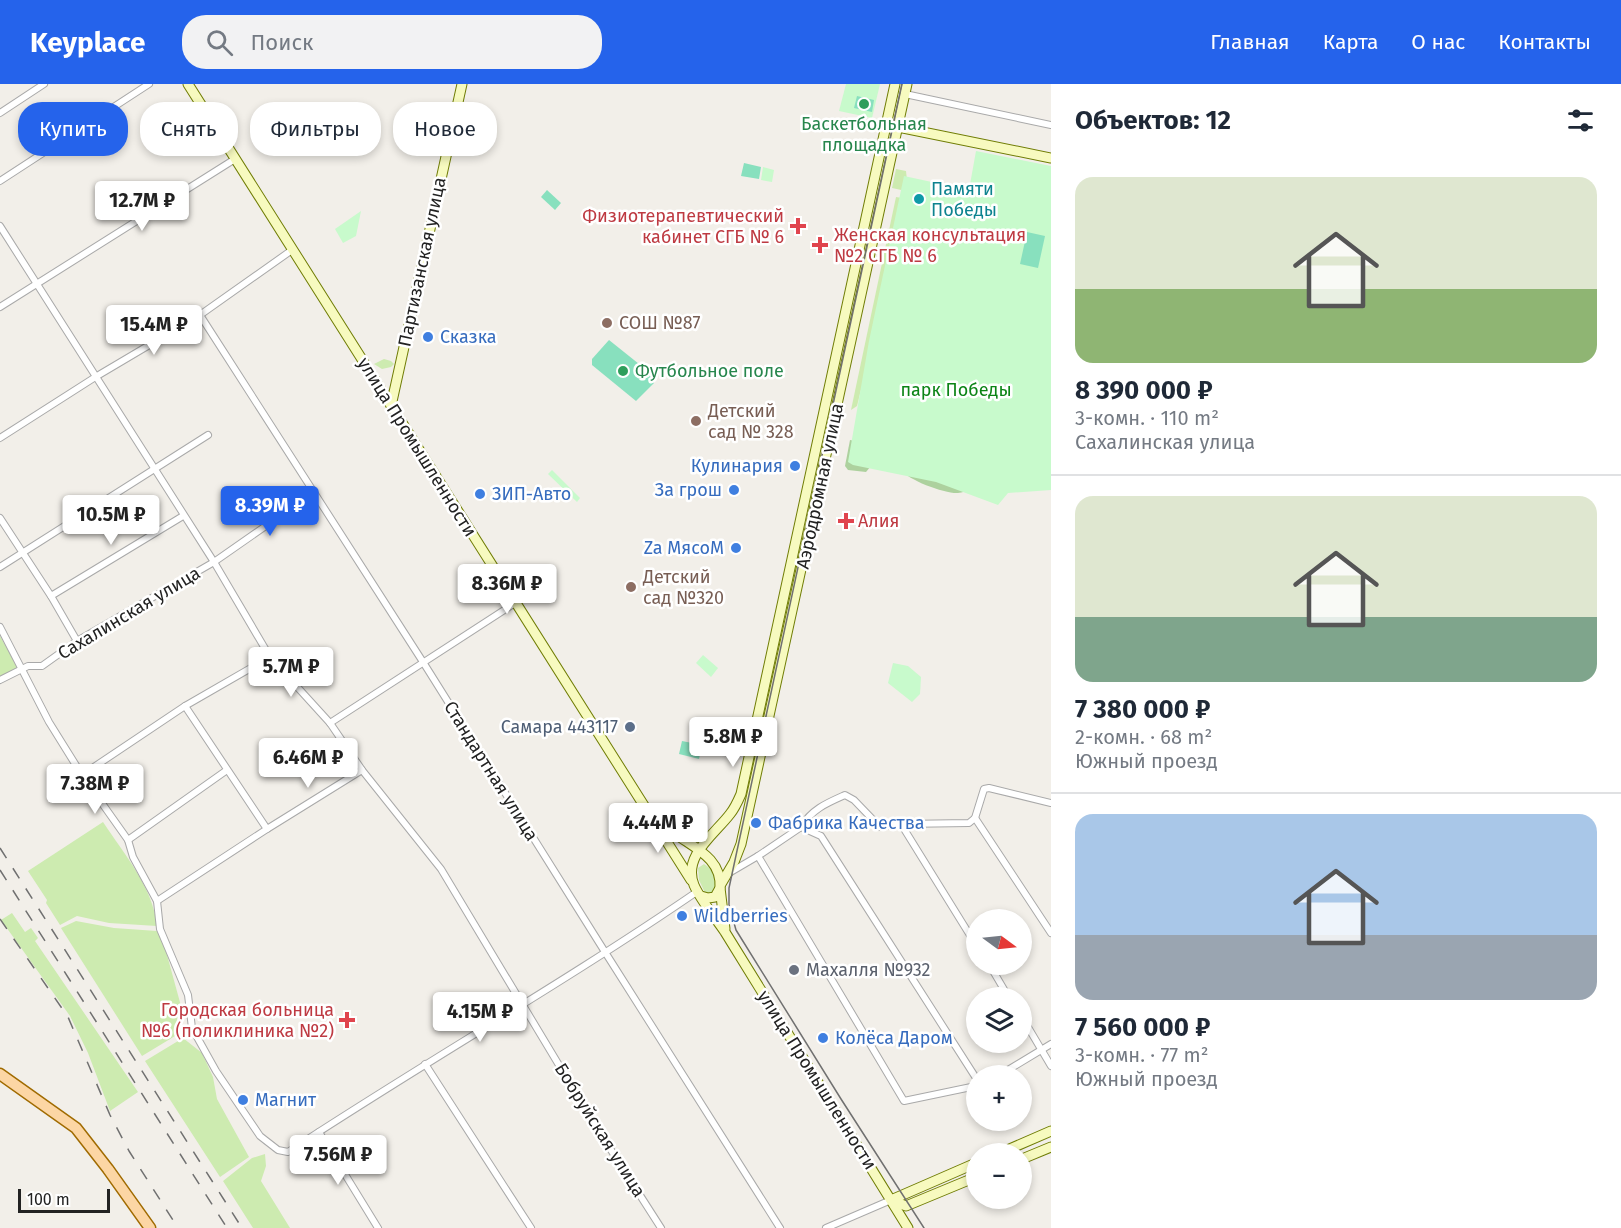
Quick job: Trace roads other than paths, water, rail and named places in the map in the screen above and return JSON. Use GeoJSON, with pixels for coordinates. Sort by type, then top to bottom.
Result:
{"type":"FeatureCollection","features":[{"type":"Feature","properties":{"kind":"main road","name":"улица Промышленности"},"geometry":{"type":"LineString","coordinates":[[188,84],[725,932],[907,1226]]}},
{"type":"Feature","properties":{"kind":"main road","name":"Партизанская улица"},"geometry":{"type":"LineString","coordinates":[[391,405],[462,84]]}},
{"type":"Feature","properties":{"kind":"main road","name":"Аэродромная улица"},"geometry":{"type":"LineString","coordinates":[[700,849],[730,814],[741,794],[895,84]]}},
{"type":"Feature","properties":{"kind":"main road","name":"Аэродромная улица"},"geometry":{"type":"LineString","coordinates":[[721,886],[741,844],[906,89]]}},
{"type":"Feature","properties":{"kind":"main road"},"geometry":{"type":"LineString","coordinates":[[898,127],[1051,158]]}},
{"type":"Feature","properties":{"kind":"main road","name":"улица Промышленности"},"geometry":{"type":"LineString","coordinates":[[646,810],[675,834],[710,857],[721,886],[725,932]]}},
{"type":"Feature","properties":{"kind":"main road"},"geometry":{"type":"LineString","coordinates":[[700,849],[692,867],[696,887],[708,898],[714,897],[721,886]]}},
{"type":"Feature","properties":{"kind":"main road"},"geometry":{"type":"LineString","coordinates":[[696,887],[695,864],[705,860],[714,864]]}},
{"type":"Feature","properties":{"kind":"main road"},"geometry":{"type":"LineString","coordinates":[[0,1074],[76,1128],[108,1168],[150,1228]]}},
{"type":"Feature","properties":{"kind":"main road"},"geometry":{"type":"LineString","coordinates":[[1023,1143],[1051,1131]]}},
{"type":"Feature","properties":{"kind":"main road"},"geometry":{"type":"LineString","coordinates":[[1032,1139],[1037,1153]]}},
{"type":"Feature","properties":{"kind":"main road"},"geometry":{"type":"LineString","coordinates":[[1032,1155],[1051,1147]]}},
{"type":"Feature","properties":{"kind":"main road"},"geometry":{"type":"LineString","coordinates":[[891,1200],[966,1167]]}},
{"type":"Feature","properties":{"kind":"main road"},"geometry":{"type":"LineString","coordinates":[[891,1200],[906,1206],[966,1181]]}},
{"type":"Feature","properties":{"kind":"main road"},"geometry":{"type":"LineString","coordinates":[[907,1226],[908,1212],[912,1203]]}},
{"type":"Feature","properties":{"kind":"street"},"geometry":{"type":"LineString","coordinates":[[0,113],[44,84]]}},
{"type":"Feature","properties":{"kind":"street"},"geometry":{"type":"LineString","coordinates":[[0,181],[149,84]]}},
{"type":"Feature","properties":{"kind":"street"},"geometry":{"type":"LineString","coordinates":[[906,89],[1051,125]]}},
{"type":"Feature","properties":{"kind":"street"},"geometry":{"type":"LineString","coordinates":[[0,308],[235,159]]}},
{"type":"Feature","properties":{"kind":"street","name":"Бобруйская улица"},"geometry":{"type":"LineString","coordinates":[[0,226],[214,562],[270,657],[330,723],[362,770],[441,869],[595,1125],[661,1228]]}},
{"type":"Feature","properties":{"kind":"street"},"geometry":{"type":"LineString","coordinates":[[0,438],[97,376],[200,315],[292,250]]}},
{"type":"Feature","properties":{"kind":"street","name":"Стандартная улица"},"geometry":{"type":"LineString","coordinates":[[200,315],[423,662],[780,1228]]}},
{"type":"Feature","properties":{"kind":"street"},"geometry":{"type":"LineString","coordinates":[[0,567],[208,435]]}},
{"type":"Feature","properties":{"kind":"street","name":"Сахалинская улица"},"geometry":{"type":"LineString","coordinates":[[0,680],[28,666],[42,666],[77,641],[214,562],[313,492]]}},
{"type":"Feature","properties":{"kind":"street"},"geometry":{"type":"LineString","coordinates":[[51,596],[183,516]]}},
{"type":"Feature","properties":{"kind":"street"},"geometry":{"type":"LineString","coordinates":[[0,518],[51,596],[77,641]]}},
{"type":"Feature","properties":{"kind":"street"},"geometry":{"type":"LineString","coordinates":[[330,723],[515,603]]}},
{"type":"Feature","properties":{"kind":"street"},"geometry":{"type":"LineString","coordinates":[[0,627],[49,722],[82,775],[128,840],[133,857],[157,902],[160,929],[188,995],[192,1028],[216,1071],[260,1136],[278,1150],[288,1152],[604,952],[696,887]]}},
{"type":"Feature","properties":{"kind":"street"},"geometry":{"type":"LineString","coordinates":[[82,775],[185,705],[270,657]]}},
{"type":"Feature","properties":{"kind":"street"},"geometry":{"type":"LineString","coordinates":[[185,705],[267,829]]}},
{"type":"Feature","properties":{"kind":"street"},"geometry":{"type":"LineString","coordinates":[[128,840],[227,770]]}},
{"type":"Feature","properties":{"kind":"street"},"geometry":{"type":"LineString","coordinates":[[157,902],[267,829],[362,770]]}},
{"type":"Feature","properties":{"kind":"street"},"geometry":{"type":"LineString","coordinates":[[729,873],[801,827],[808,815],[824,804],[845,795],[854,800],[880,827],[902,824],[969,823],[975,818],[984,789],[989,788],[1051,802]]}},
{"type":"Feature","properties":{"kind":"street"},"geometry":{"type":"LineString","coordinates":[[975,818],[1051,933]]}},
{"type":"Feature","properties":{"kind":"street"},"geometry":{"type":"LineString","coordinates":[[902,824],[966,929]]}},
{"type":"Feature","properties":{"kind":"street"},"geometry":{"type":"LineString","coordinates":[[801,827],[821,836],[968,1065]]}},
{"type":"Feature","properties":{"kind":"street"},"geometry":{"type":"LineString","coordinates":[[758,856],[904,1101],[966,1088]]}},
{"type":"Feature","properties":{"kind":"street"},"geometry":{"type":"LineString","coordinates":[[1032,1034],[1051,1066]]}},
{"type":"Feature","properties":{"kind":"street"},"geometry":{"type":"LineString","coordinates":[[1017,1065],[1051,1044]]}},
{"type":"Feature","properties":{"kind":"street"},"geometry":{"type":"LineString","coordinates":[[425,1064],[531,1228]]}},
{"type":"Feature","properties":{"kind":"street"},"geometry":{"type":"LineString","coordinates":[[319,1132],[378,1228]]}},
{"type":"Feature","properties":{"kind":"street"},"geometry":{"type":"LineString","coordinates":[[826,1228],[891,1200]]}},
{"type":"Feature","properties":{"kind":"tram line"},"geometry":{"type":"LineString","coordinates":[[902,84],[729,888],[729,905],[736,930],[924,1228]]}},
{"type":"Feature","properties":{"kind":"railway"},"geometry":{"type":"LineString","coordinates":[[0,848],[242,1228]]}},
{"type":"Feature","properties":{"kind":"railway"},"geometry":{"type":"LineString","coordinates":[[0,870],[227,1228]]}},
{"type":"Feature","properties":{"kind":"railway"},"geometry":{"type":"LineString","coordinates":[[0,919],[68,1017],[110,1115],[129,1151],[178,1228]]}},
{"type":"Feature","properties":{"kind":"place","name":"Баскетбольная площадка"},"geometry":{"type":"Point","coordinates":[864,104]}},
{"type":"Feature","properties":{"kind":"place","name":"Памяти Победы"},"geometry":{"type":"Point","coordinates":[919,199]}},
{"type":"Feature","properties":{"kind":"place","name":"Физиотерапевтический кабинет СГБ № 6"},"geometry":{"type":"Point","coordinates":[798,226]}},
{"type":"Feature","properties":{"kind":"place","name":"Женская консультация №2 СГБ № 6"},"geometry":{"type":"Point","coordinates":[820,245]}},
{"type":"Feature","properties":{"kind":"place","name":"СОШ №87"},"geometry":{"type":"Point","coordinates":[607,323]}},
{"type":"Feature","properties":{"kind":"place","name":"Сказка"},"geometry":{"type":"Point","coordinates":[428,337]}},
{"type":"Feature","properties":{"kind":"place","name":"Футбольное поле"},"geometry":{"type":"Point","coordinates":[623,371]}},
{"type":"Feature","properties":{"kind":"place","name":"Детский сад № 328"},"geometry":{"type":"Point","coordinates":[696,421]}},
{"type":"Feature","properties":{"kind":"place","name":"Кулинария"},"geometry":{"type":"Point","coordinates":[795,466]}},
{"type":"Feature","properties":{"kind":"place","name":"За грош"},"geometry":{"type":"Point","coordinates":[734,490]}},
{"type":"Feature","properties":{"kind":"place","name":"ЗИП-Авто"},"geometry":{"type":"Point","coordinates":[480,494]}},
{"type":"Feature","properties":{"kind":"place","name":"Алия"},"geometry":{"type":"Point","coordinates":[846,521]}},
{"type":"Feature","properties":{"kind":"place","name":"Za МясоМ"},"geometry":{"type":"Point","coordinates":[736,548]}},
{"type":"Feature","properties":{"kind":"place","name":"Детский сад №320"},"geometry":{"type":"Point","coordinates":[631,587]}},
{"type":"Feature","properties":{"kind":"place","name":"Самара 443117"},"geometry":{"type":"Point","coordinates":[630,727]}},
{"type":"Feature","properties":{"kind":"place","name":"Фабрика Качества"},"geometry":{"type":"Point","coordinates":[756,823]}},
{"type":"Feature","properties":{"kind":"place","name":"Wildberries"},"geometry":{"type":"Point","coordinates":[682,916]}},
{"type":"Feature","properties":{"kind":"place","name":"Махалля №932"},"geometry":{"type":"Point","coordinates":[794,970]}},
{"type":"Feature","properties":{"kind":"place","name":"Городская больница №6 (поликлиника №2)"},"geometry":{"type":"Point","coordinates":[347,1020]}},
{"type":"Feature","properties":{"kind":"place","name":"Колёса Даром"},"geometry":{"type":"Point","coordinates":[823,1038]}},
{"type":"Feature","properties":{"kind":"place","name":"Магнит"},"geometry":{"type":"Point","coordinates":[243,1100]}},
{"type":"Feature","properties":{"kind":"park label","name":"парк Победы"},"geometry":{"type":"Point","coordinates":[956,390]}}]}
